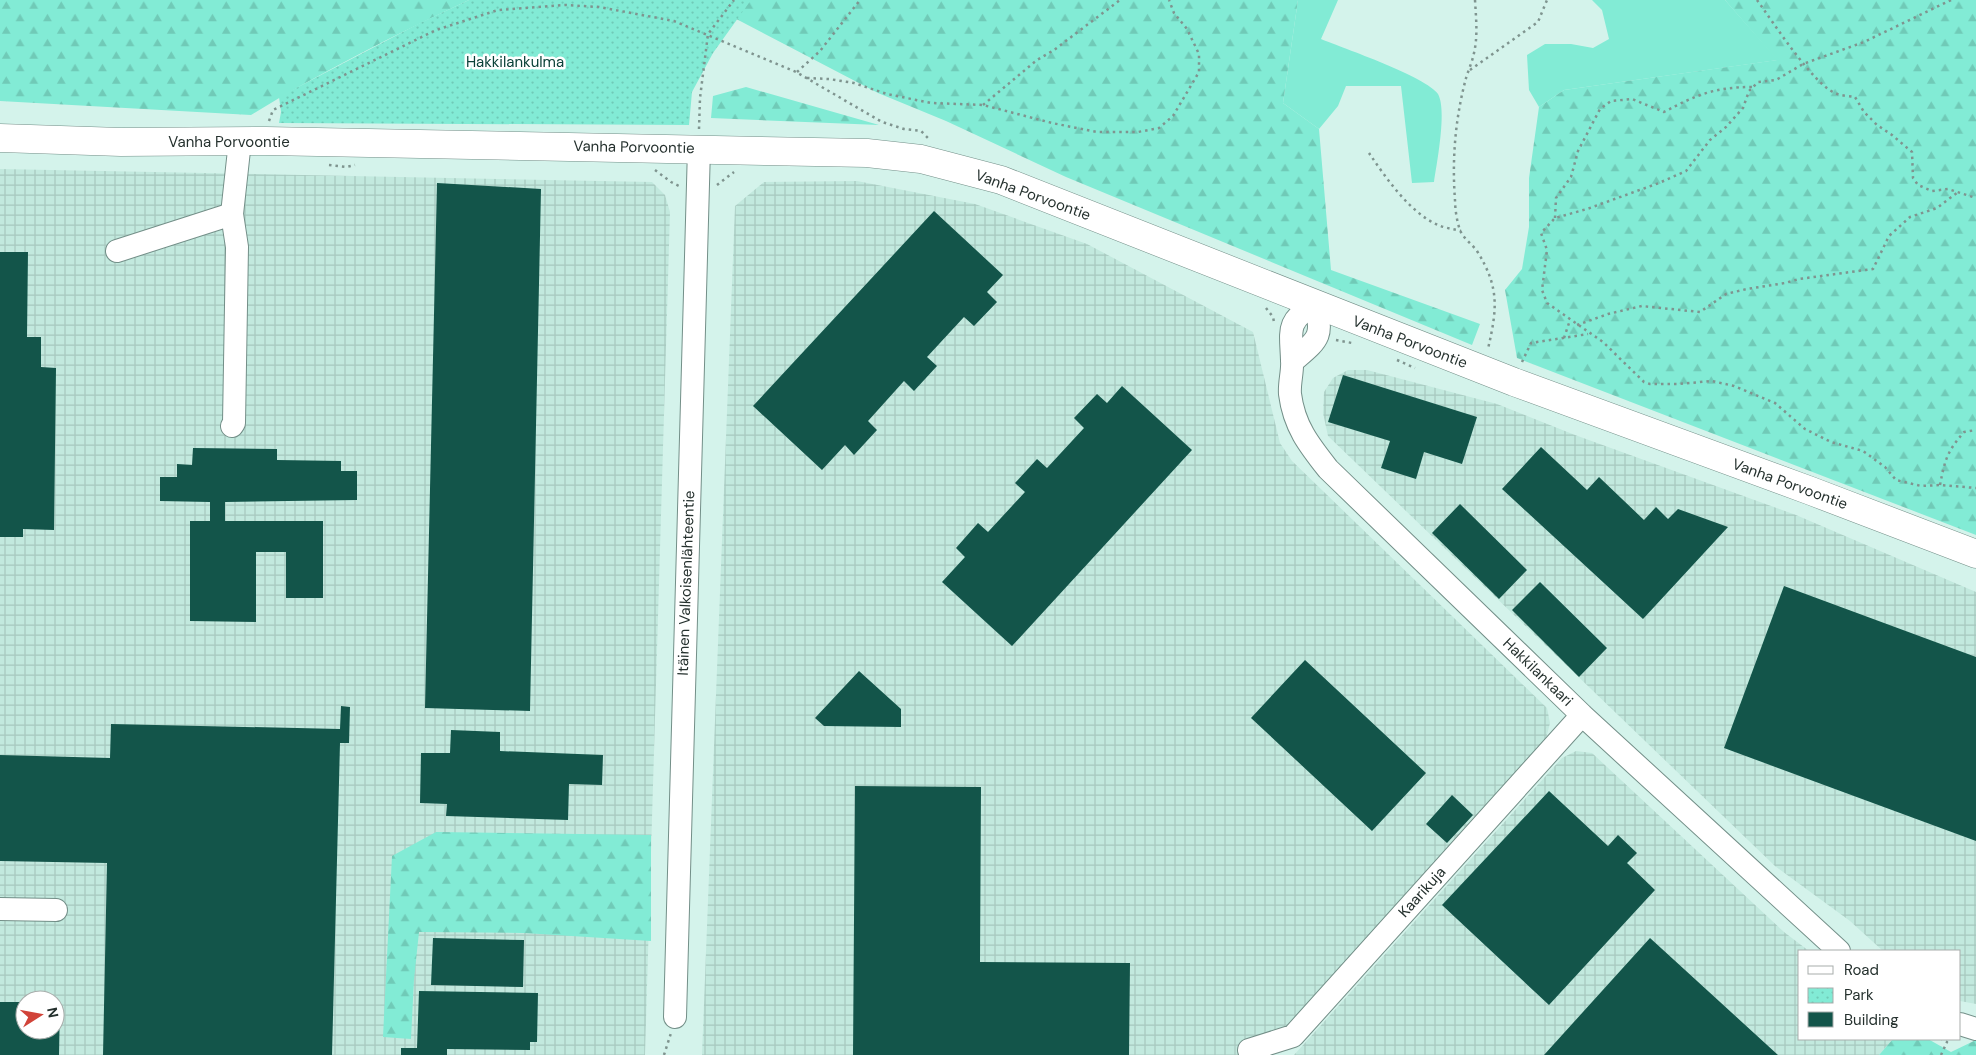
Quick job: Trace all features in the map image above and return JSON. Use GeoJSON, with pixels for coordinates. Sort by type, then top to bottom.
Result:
{"type":"FeatureCollection","features":[{"type":"Feature","properties":{"kind":"main road","name":"Vanha Porvoontie"},"geometry":{"type":"LineString","coordinates":[[0,138],[121,142],[240,141],[698,148],[867,152],[920,159],[1001,180],[1514,382],[1976,554]]}},
{"type":"Feature","properties":{"kind":"street"},"geometry":{"type":"LineString","coordinates":[[232,426],[234,423],[237,247],[232,214],[240,141]]}},
{"type":"Feature","properties":{"kind":"street","name":"Itäinen Valkoisenlähteentie"},"geometry":{"type":"LineString","coordinates":[[675,1017],[698,148]]}},
{"type":"Feature","properties":{"kind":"street"},"geometry":{"type":"LineString","coordinates":[[117,251],[232,214]]}},
{"type":"Feature","properties":{"kind":"street","name":"Hakkilankaari"},"geometry":{"type":"LineString","coordinates":[[1314,304],[1319,319],[1320,333],[1314,342],[1292,362],[1290,394],[1294,416],[1304,438],[1328,469],[1582,715],[1838,950]]}},
{"type":"Feature","properties":{"kind":"street","name":"Kaarikuja"},"geometry":{"type":"LineString","coordinates":[[1250,1050],[1293,1036],[1582,715]]}},
{"type":"Feature","properties":{"kind":"street"},"geometry":{"type":"LineString","coordinates":[[0,909],[56,910]]}},
{"type":"Feature","properties":{"kind":"street"},"geometry":{"type":"LineString","coordinates":[[1961,1033],[1976,1029]]}},
{"type":"Feature","properties":{"kind":"path"},"geometry":{"type":"LineString","coordinates":[[698,148],[700,98],[708,34],[734,0]]}},
{"type":"Feature","properties":{"kind":"path"},"geometry":{"type":"LineString","coordinates":[[796,72],[820,51],[860,0]]}},
{"type":"Feature","properties":{"kind":"path"},"geometry":{"type":"LineString","coordinates":[[983,105],[1037,60],[1054,50],[1120,0]]}},
{"type":"Feature","properties":{"kind":"path"},"geometry":{"type":"LineString","coordinates":[[806,78],[854,83],[887,94],[931,103],[983,105],[1052,123],[1097,132],[1138,132],[1159,128],[1173,116],[1199,72],[1198,54],[1187,29],[1174,13],[1169,0]]}},
{"type":"Feature","properties":{"kind":"path"},"geometry":{"type":"LineString","coordinates":[[1475,0],[1477,26],[1474,54],[1468,71],[1457,123],[1453,164],[1455,202],[1460,231],[1476,249],[1487,267],[1495,294],[1495,318],[1483,370]]}},
{"type":"Feature","properties":{"kind":"path"},"geometry":{"type":"LineString","coordinates":[[1468,71],[1538,22],[1547,0]]}},
{"type":"Feature","properties":{"kind":"path"},"geometry":{"type":"LineString","coordinates":[[1757,0],[1803,64],[1835,93],[1855,97],[1864,112],[1877,125],[1912,152],[1913,178],[1918,185],[1932,191],[1948,188],[1976,198]]}},
{"type":"Feature","properties":{"kind":"path"},"geometry":{"type":"LineString","coordinates":[[1951,0],[1864,42],[1803,64],[1776,80],[1758,82],[1749,92],[1743,108],[1726,128],[1710,140],[1686,171],[1586,209],[1555,218],[1541,233],[1547,250],[1542,290],[1547,303],[1603,342],[1644,382],[1650,384],[1678,384],[1712,381],[1734,386],[1775,403],[1805,429],[1830,442],[1863,451],[1885,466],[1896,480],[1920,486],[1940,485],[1976,488]]}},
{"type":"Feature","properties":{"kind":"path"},"geometry":{"type":"LineString","coordinates":[[267,126],[273,110],[436,30],[498,10],[565,5],[599,7],[674,21],[796,72],[882,122],[921,131],[929,139]]}},
{"type":"Feature","properties":{"kind":"path"},"geometry":{"type":"LineString","coordinates":[[1555,218],[1556,198],[1571,177],[1578,151],[1600,109],[1611,100],[1632,99],[1664,112],[1689,99],[1717,89],[1753,87]]}},
{"type":"Feature","properties":{"kind":"path"},"geometry":{"type":"LineString","coordinates":[[1369,153],[1390,183],[1416,211],[1438,225],[1460,231]]}},
{"type":"Feature","properties":{"kind":"path"},"geometry":{"type":"LineString","coordinates":[[329,165],[346,167],[362,164]]}},
{"type":"Feature","properties":{"kind":"path"},"geometry":{"type":"LineString","coordinates":[[652,168],[679,186],[715,187],[739,170]]}},
{"type":"Feature","properties":{"kind":"path"},"geometry":{"type":"LineString","coordinates":[[1576,325],[1642,306],[1700,312],[1726,294],[1785,283],[1800,278],[1873,269],[1889,236],[1910,217],[1937,208],[1958,192]]}},
{"type":"Feature","properties":{"kind":"path"},"geometry":{"type":"LineString","coordinates":[[1265,307],[1274,317],[1274,326]]}},
{"type":"Feature","properties":{"kind":"path"},"geometry":{"type":"LineString","coordinates":[[1564,338],[1570,320]]}},
{"type":"Feature","properties":{"kind":"path"},"geometry":{"type":"LineString","coordinates":[[1514,382],[1531,343],[1590,334]]}},
{"type":"Feature","properties":{"kind":"path"},"geometry":{"type":"LineString","coordinates":[[1940,485],[1946,458],[1953,446],[1964,432],[1976,430]]}},
{"type":"Feature","properties":{"kind":"path"},"geometry":{"type":"LineString","coordinates":[[1942,1055],[1950,1040]]}},
{"type":"Feature","properties":{"kind":"shaded area"},"geometry":{"type":"Polygon","coordinates":[[[0,169],[652,182],[665,195],[670,212],[645,1055],[0,1055],[0,169]]]}},
{"type":"Feature","properties":{"kind":"shaded area"},"geometry":{"type":"Polygon","coordinates":[[[857,181],[975,204],[1087,244],[1253,332],[1280,443],[1292,461],[1547,708],[1550,723],[1546,739],[1261,1055],[702,1055],[735,206],[764,182],[857,181]]]}},
{"type":"Feature","properties":{"kind":"shaded area"},"geometry":{"type":"Polygon","coordinates":[[[1348,370],[1367,370],[1497,404],[1575,435],[1796,515],[1976,592],[1976,1004],[1961,1001],[1961,950],[1882,950],[1850,921],[1775,866],[1328,436],[1323,413],[1324,392],[1333,378],[1348,370]]]}},
{"type":"Feature","properties":{"kind":"shaded area"},"geometry":{"type":"Polygon","coordinates":[[[1576,751],[1592,753],[1784,932],[1808,950],[1798,950],[1798,1040],[1892,1040],[1879,1055],[1294,1055],[1562,758],[1576,751]]]}},
{"type":"Feature","properties":{"kind":"green space"},"geometry":{"type":"Polygon","coordinates":[[[0,0],[469,0],[359,54],[251,115],[0,101],[0,0]]]}},
{"type":"Feature","properties":{"kind":"green space","name":"Hakkilankulma"},"geometry":{"type":"Polygon","coordinates":[[[469,0],[751,0],[713,53],[692,92],[689,125],[279,123],[281,112],[279,97],[418,24],[469,0]]]}},
{"type":"Feature","properties":{"kind":"green space"},"geometry":{"type":"Polygon","coordinates":[[[700,0],[1298,0],[1283,103],[1319,129],[1331,270],[1480,324],[1472,345],[1066,177],[946,121],[878,93],[700,0]]]}},
{"type":"Feature","properties":{"kind":"green space"},"geometry":{"type":"Polygon","coordinates":[[[1298,0],[1338,0],[1321,39],[1402,72],[1431,87],[1438,94],[1442,112],[1434,182],[1412,183],[1401,86],[1346,86],[1338,106],[1319,129],[1283,103],[1298,0]]]}},
{"type":"Feature","properties":{"kind":"green space"},"geometry":{"type":"Polygon","coordinates":[[[1592,0],[1725,0],[1778,60],[1564,90],[1539,107],[1529,90],[1527,55],[1545,44],[1571,44],[1593,48],[1609,39],[1602,10],[1592,0]]]}},
{"type":"Feature","properties":{"kind":"green space"},"geometry":{"type":"Polygon","coordinates":[[[1725,0],[1976,0],[1976,535],[1517,358],[1505,290],[1522,269],[1529,227],[1529,178],[1539,107],[1564,90],[1777,60],[1725,0]]]}},
{"type":"Feature","properties":{"kind":"green space"},"geometry":{"type":"Polygon","coordinates":[[[746,87],[879,125],[711,118],[713,96],[746,87]]]}},
{"type":"Feature","properties":{"kind":"green space"},"geometry":{"type":"Polygon","coordinates":[[[436,832],[651,835],[651,941],[524,933],[419,932],[411,1039],[383,1037],[392,856],[436,832]]]}},
{"type":"Feature","properties":{"kind":"green space"},"geometry":{"type":"Polygon","coordinates":[[[1892,1040],[1930,1040],[1951,1052],[1976,1040],[1976,1055],[1879,1055],[1892,1040]]]}},
{"type":"Feature","properties":{"kind":"building"},"geometry":{"type":"Polygon","coordinates":[[[437,183],[541,189],[530,711],[425,708],[437,183]]]}},
{"type":"Feature","properties":{"kind":"building"},"geometry":{"type":"Polygon","coordinates":[[[934,211],[1003,275],[987,292],[997,302],[974,326],[964,317],[927,357],[937,366],[914,391],[904,381],[868,421],[877,430],[854,455],[845,445],[822,470],[753,406],[934,211]]]}},
{"type":"Feature","properties":{"kind":"building"},"geometry":{"type":"Polygon","coordinates":[[[0,252],[28,252],[27,337],[41,337],[41,367],[56,368],[54,530],[23,529],[23,537],[0,537],[0,252]]]}},
{"type":"Feature","properties":{"kind":"building"},"geometry":{"type":"Polygon","coordinates":[[[1343,375],[1477,417],[1462,464],[1424,452],[1416,479],[1381,468],[1390,441],[1328,422],[1343,375]]]}},
{"type":"Feature","properties":{"kind":"building"},"geometry":{"type":"Polygon","coordinates":[[[1122,386],[1192,450],[1012,646],[942,582],[965,557],[956,548],[978,523],[988,532],[1025,492],[1015,483],[1037,459],[1047,468],[1084,428],[1074,418],[1097,394],[1107,403],[1122,386]]]}},
{"type":"Feature","properties":{"kind":"building"},"geometry":{"type":"Polygon","coordinates":[[[1541,447],[1587,490],[1599,477],[1644,520],[1656,507],[1668,519],[1678,509],[1728,527],[1643,619],[1502,489],[1541,447]]]}},
{"type":"Feature","properties":{"kind":"building"},"geometry":{"type":"Polygon","coordinates":[[[193,448],[277,449],[277,460],[341,461],[341,471],[357,471],[357,500],[225,502],[225,521],[323,521],[323,598],[286,598],[286,552],[256,552],[256,622],[190,621],[190,521],[210,521],[210,502],[160,501],[160,477],[177,477],[177,464],[192,465],[193,448]]]}},
{"type":"Feature","properties":{"kind":"building"},"geometry":{"type":"Polygon","coordinates":[[[1460,504],[1527,570],[1499,599],[1432,533],[1460,504]]]}},
{"type":"Feature","properties":{"kind":"building"},"geometry":{"type":"Polygon","coordinates":[[[1540,582],[1607,648],[1579,677],[1512,610],[1540,582]]]}},
{"type":"Feature","properties":{"kind":"building"},"geometry":{"type":"Polygon","coordinates":[[[1784,586],[1976,657],[1976,841],[1724,748],[1784,586]]]}},
{"type":"Feature","properties":{"kind":"building"},"geometry":{"type":"Polygon","coordinates":[[[1305,660],[1426,773],[1372,831],[1251,718],[1305,660]]]}},
{"type":"Feature","properties":{"kind":"building"},"geometry":{"type":"Polygon","coordinates":[[[859,671],[901,709],[901,727],[824,726],[815,718],[859,671]]]}},
{"type":"Feature","properties":{"kind":"building"},"geometry":{"type":"Polygon","coordinates":[[[341,706],[350,707],[349,743],[340,743],[332,1055],[103,1055],[107,863],[0,861],[0,755],[110,758],[111,724],[340,729],[341,706]]]}},
{"type":"Feature","properties":{"kind":"building"},"geometry":{"type":"Polygon","coordinates":[[[451,730],[500,732],[500,751],[603,755],[602,785],[569,784],[568,820],[446,816],[447,804],[420,803],[421,753],[450,753],[451,730]]]}},
{"type":"Feature","properties":{"kind":"building"},"geometry":{"type":"Polygon","coordinates":[[[855,786],[981,787],[980,962],[1130,963],[1129,1055],[853,1055],[855,786]]]}},
{"type":"Feature","properties":{"kind":"building"},"geometry":{"type":"Polygon","coordinates":[[[1549,791],[1608,846],[1618,835],[1637,853],[1627,863],[1655,890],[1549,1005],[1442,905],[1549,791]]]}},
{"type":"Feature","properties":{"kind":"building"},"geometry":{"type":"Polygon","coordinates":[[[1452,795],[1473,815],[1447,843],[1426,824],[1452,795]]]}},
{"type":"Feature","properties":{"kind":"building"},"geometry":{"type":"Polygon","coordinates":[[[433,938],[524,940],[523,987],[431,985],[433,938]]]}},
{"type":"Feature","properties":{"kind":"building"},"geometry":{"type":"Polygon","coordinates":[[[1650,938],[1778,1055],[1544,1055],[1650,938]]]}},
{"type":"Feature","properties":{"kind":"building"},"geometry":{"type":"Polygon","coordinates":[[[419,991],[538,993],[537,1042],[530,1042],[530,1050],[447,1049],[447,1055],[401,1055],[401,1048],[417,1048],[419,991]]]}},
{"type":"Feature","properties":{"kind":"building"},"geometry":{"type":"Polygon","coordinates":[[[0,1002],[15,1002],[15,1040],[59,1040],[59,1055],[0,1055],[0,1002]]]}}]}
